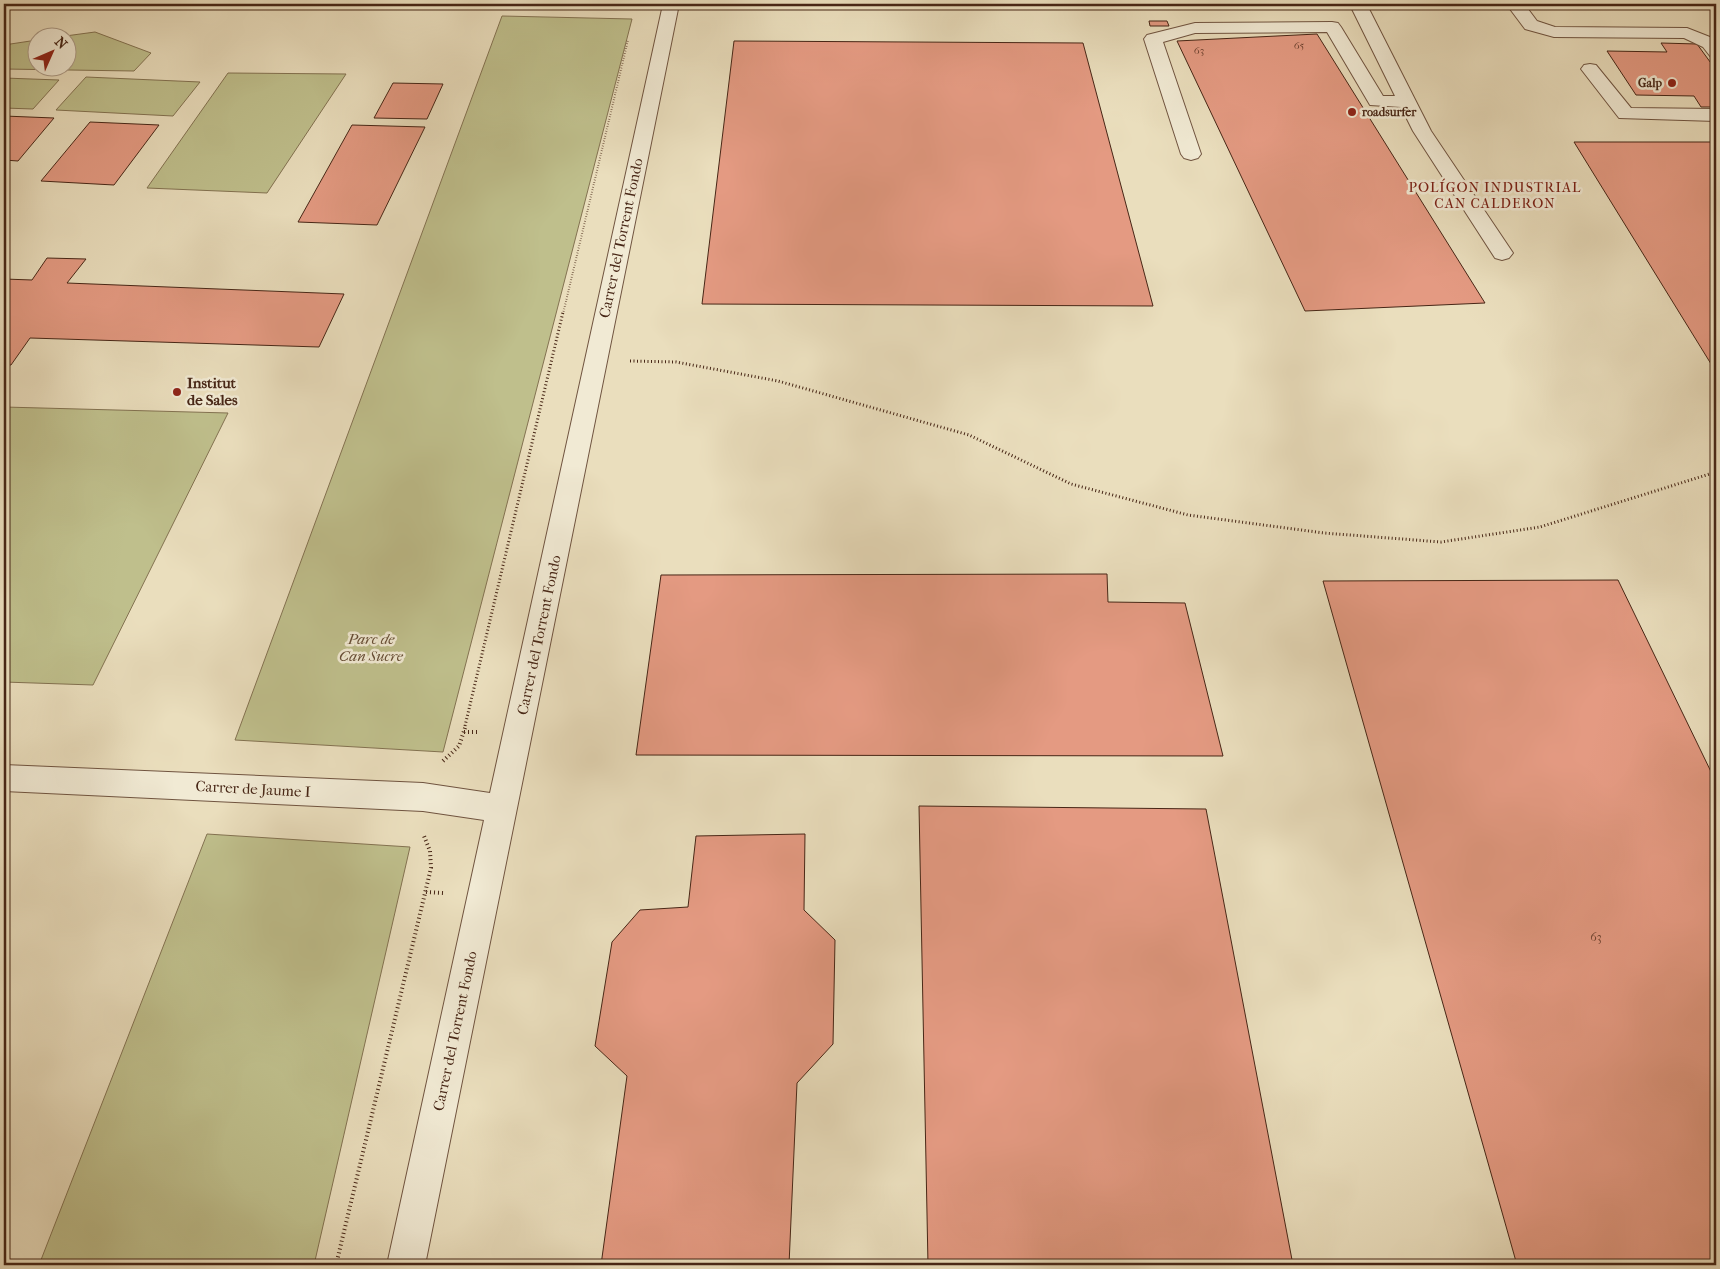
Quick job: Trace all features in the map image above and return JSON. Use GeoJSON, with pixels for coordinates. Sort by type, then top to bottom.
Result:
{"type":"FeatureCollection","features":[{"type":"Feature","properties":{"kind":"street"},"geometry":{"type":"LineString","coordinates":[[273,4],[1709,4],[1716,10]]}},
{"type":"Feature","properties":{"kind":"street","name":"Carrer del Torrent Fondo"},"geometry":{"type":"LineString","coordinates":[[406,1265],[671,4]]}},
{"type":"Feature","properties":{"kind":"street"},"geometry":{"type":"LineString","coordinates":[[1358,4],[1422,131],[1502,253]]}},
{"type":"Feature","properties":{"kind":"street"},"geometry":{"type":"LineString","coordinates":[[1516,4],[1531,25],[1554,32],[1687,33],[1708,43],[1716,52]]}},
{"type":"Feature","properties":{"kind":"street"},"geometry":{"type":"LineString","coordinates":[[1630,4],[1654,33]]}},
{"type":"Feature","properties":{"kind":"street"},"geometry":{"type":"LineString","coordinates":[[1191,154],[1153,39],[1195,28],[1332,27],[1377,101],[1407,102]]}},
{"type":"Feature","properties":{"kind":"street"},"geometry":{"type":"LineString","coordinates":[[1590,69],[1626,114],[1716,115]]}},
{"type":"Feature","properties":{"kind":"street","name":"Carrer de Jaume I"},"geometry":{"type":"LineString","coordinates":[[4,778],[423,797],[502,809]]}},
{"type":"Feature","properties":{"kind":"path"},"geometry":{"type":"LineString","coordinates":[[336,1265],[431,868],[430,851],[417,819],[432,771],[455,752],[464,732],[630,33]]}},
{"type":"Feature","properties":{"kind":"path"},"geometry":{"type":"LineString","coordinates":[[552,358],[676,362],[778,382],[969,435],[1071,484],[1188,515],[1324,533],[1441,542],[1540,527],[1716,472]]}},
{"type":"Feature","properties":{"kind":"green space","name":"Parc de Can Sucre"},"geometry":{"type":"Polygon","coordinates":[[[502,16],[632,19],[443,752],[235,740],[502,16]]]}},
{"type":"Feature","properties":{"kind":"green space"},"geometry":{"type":"Polygon","coordinates":[[[95,32],[151,53],[134,71],[78,70],[78,34],[95,32]]]}},
{"type":"Feature","properties":{"kind":"green space"},"geometry":{"type":"Polygon","coordinates":[[[28,41],[28,69],[4,69],[4,45],[28,41]]]}},
{"type":"Feature","properties":{"kind":"green space"},"geometry":{"type":"Polygon","coordinates":[[[228,73],[346,74],[267,193],[147,188],[228,73]]]}},
{"type":"Feature","properties":{"kind":"green space"},"geometry":{"type":"Polygon","coordinates":[[[86,77],[200,82],[173,116],[56,110],[86,77]]]}},
{"type":"Feature","properties":{"kind":"green space"},"geometry":{"type":"Polygon","coordinates":[[[4,78],[59,80],[33,109],[4,108],[4,78]]]}},
{"type":"Feature","properties":{"kind":"green space"},"geometry":{"type":"Polygon","coordinates":[[[4,407],[228,413],[93,685],[4,682],[4,407]]]}},
{"type":"Feature","properties":{"kind":"green space"},"geometry":{"type":"Polygon","coordinates":[[[207,834],[410,847],[314,1265],[39,1265],[207,834]]]}},
{"type":"Feature","properties":{"kind":"building"},"geometry":{"type":"Polygon","coordinates":[[[1149,21],[1167,21],[1169,26],[1150,26],[1149,21]]]}},
{"type":"Feature","properties":{"kind":"building"},"geometry":{"type":"Polygon","coordinates":[[[1317,34],[1485,303],[1305,311],[1177,41],[1317,34]]]}},
{"type":"Feature","properties":{"kind":"building"},"geometry":{"type":"Polygon","coordinates":[[[734,41],[1083,43],[1153,306],[702,304],[734,41]]]}},
{"type":"Feature","properties":{"kind":"building","name":"Galp"},"geometry":{"type":"Polygon","coordinates":[[[1661,43],[1697,44],[1716,70],[1716,107],[1701,107],[1694,96],[1636,95],[1607,51],[1667,52],[1661,43]]]}},
{"type":"Feature","properties":{"kind":"building"},"geometry":{"type":"Polygon","coordinates":[[[393,83],[443,84],[427,119],[374,118],[393,83]]]}},
{"type":"Feature","properties":{"kind":"building"},"geometry":{"type":"Polygon","coordinates":[[[4,116],[54,118],[18,161],[4,160],[4,116]]]}},
{"type":"Feature","properties":{"kind":"building"},"geometry":{"type":"Polygon","coordinates":[[[90,122],[159,125],[114,185],[41,181],[90,122]]]}},
{"type":"Feature","properties":{"kind":"building"},"geometry":{"type":"Polygon","coordinates":[[[352,125],[425,127],[377,225],[298,222],[352,125]]]}},
{"type":"Feature","properties":{"kind":"building"},"geometry":{"type":"Polygon","coordinates":[[[1574,142],[1716,142],[1716,372],[1574,142]]]}},
{"type":"Feature","properties":{"kind":"building"},"geometry":{"type":"Polygon","coordinates":[[[47,258],[86,259],[67,283],[344,294],[319,347],[30,338],[11,365],[4,365],[4,279],[32,280],[47,258]]]}},
{"type":"Feature","properties":{"kind":"building"},"geometry":{"type":"Polygon","coordinates":[[[1107,574],[1108,602],[1185,603],[1223,756],[636,755],[661,575],[1107,574]]]}},
{"type":"Feature","properties":{"kind":"building"},"geometry":{"type":"Polygon","coordinates":[[[1618,580],[1716,782],[1716,1265],[1517,1265],[1323,581],[1618,580]]]}},
{"type":"Feature","properties":{"kind":"building"},"geometry":{"type":"Polygon","coordinates":[[[919,806],[1206,809],[1293,1265],[928,1265],[919,806]]]}},
{"type":"Feature","properties":{"kind":"building"},"geometry":{"type":"Polygon","coordinates":[[[805,834],[804,910],[835,940],[833,1044],[797,1083],[789,1265],[601,1265],[627,1076],[595,1046],[612,942],[640,910],[688,907],[696,836],[805,834]]]}},
{"type":"Feature","properties":{"kind":"place","name":"Galp"},"geometry":{"type":"Point","coordinates":[1672,83]}},
{"type":"Feature","properties":{"kind":"place","name":"roadsurfer"},"geometry":{"type":"Point","coordinates":[1352,112]}},
{"type":"Feature","properties":{"kind":"place","name":"Institut de Sales"},"geometry":{"type":"Point","coordinates":[177,392]}},
{"type":"Feature","properties":{"kind":"district","name":"POLÍGON INDUSTRIAL CAN CALDERON"},"geometry":{"type":"Point","coordinates":[1495,196]}}]}
